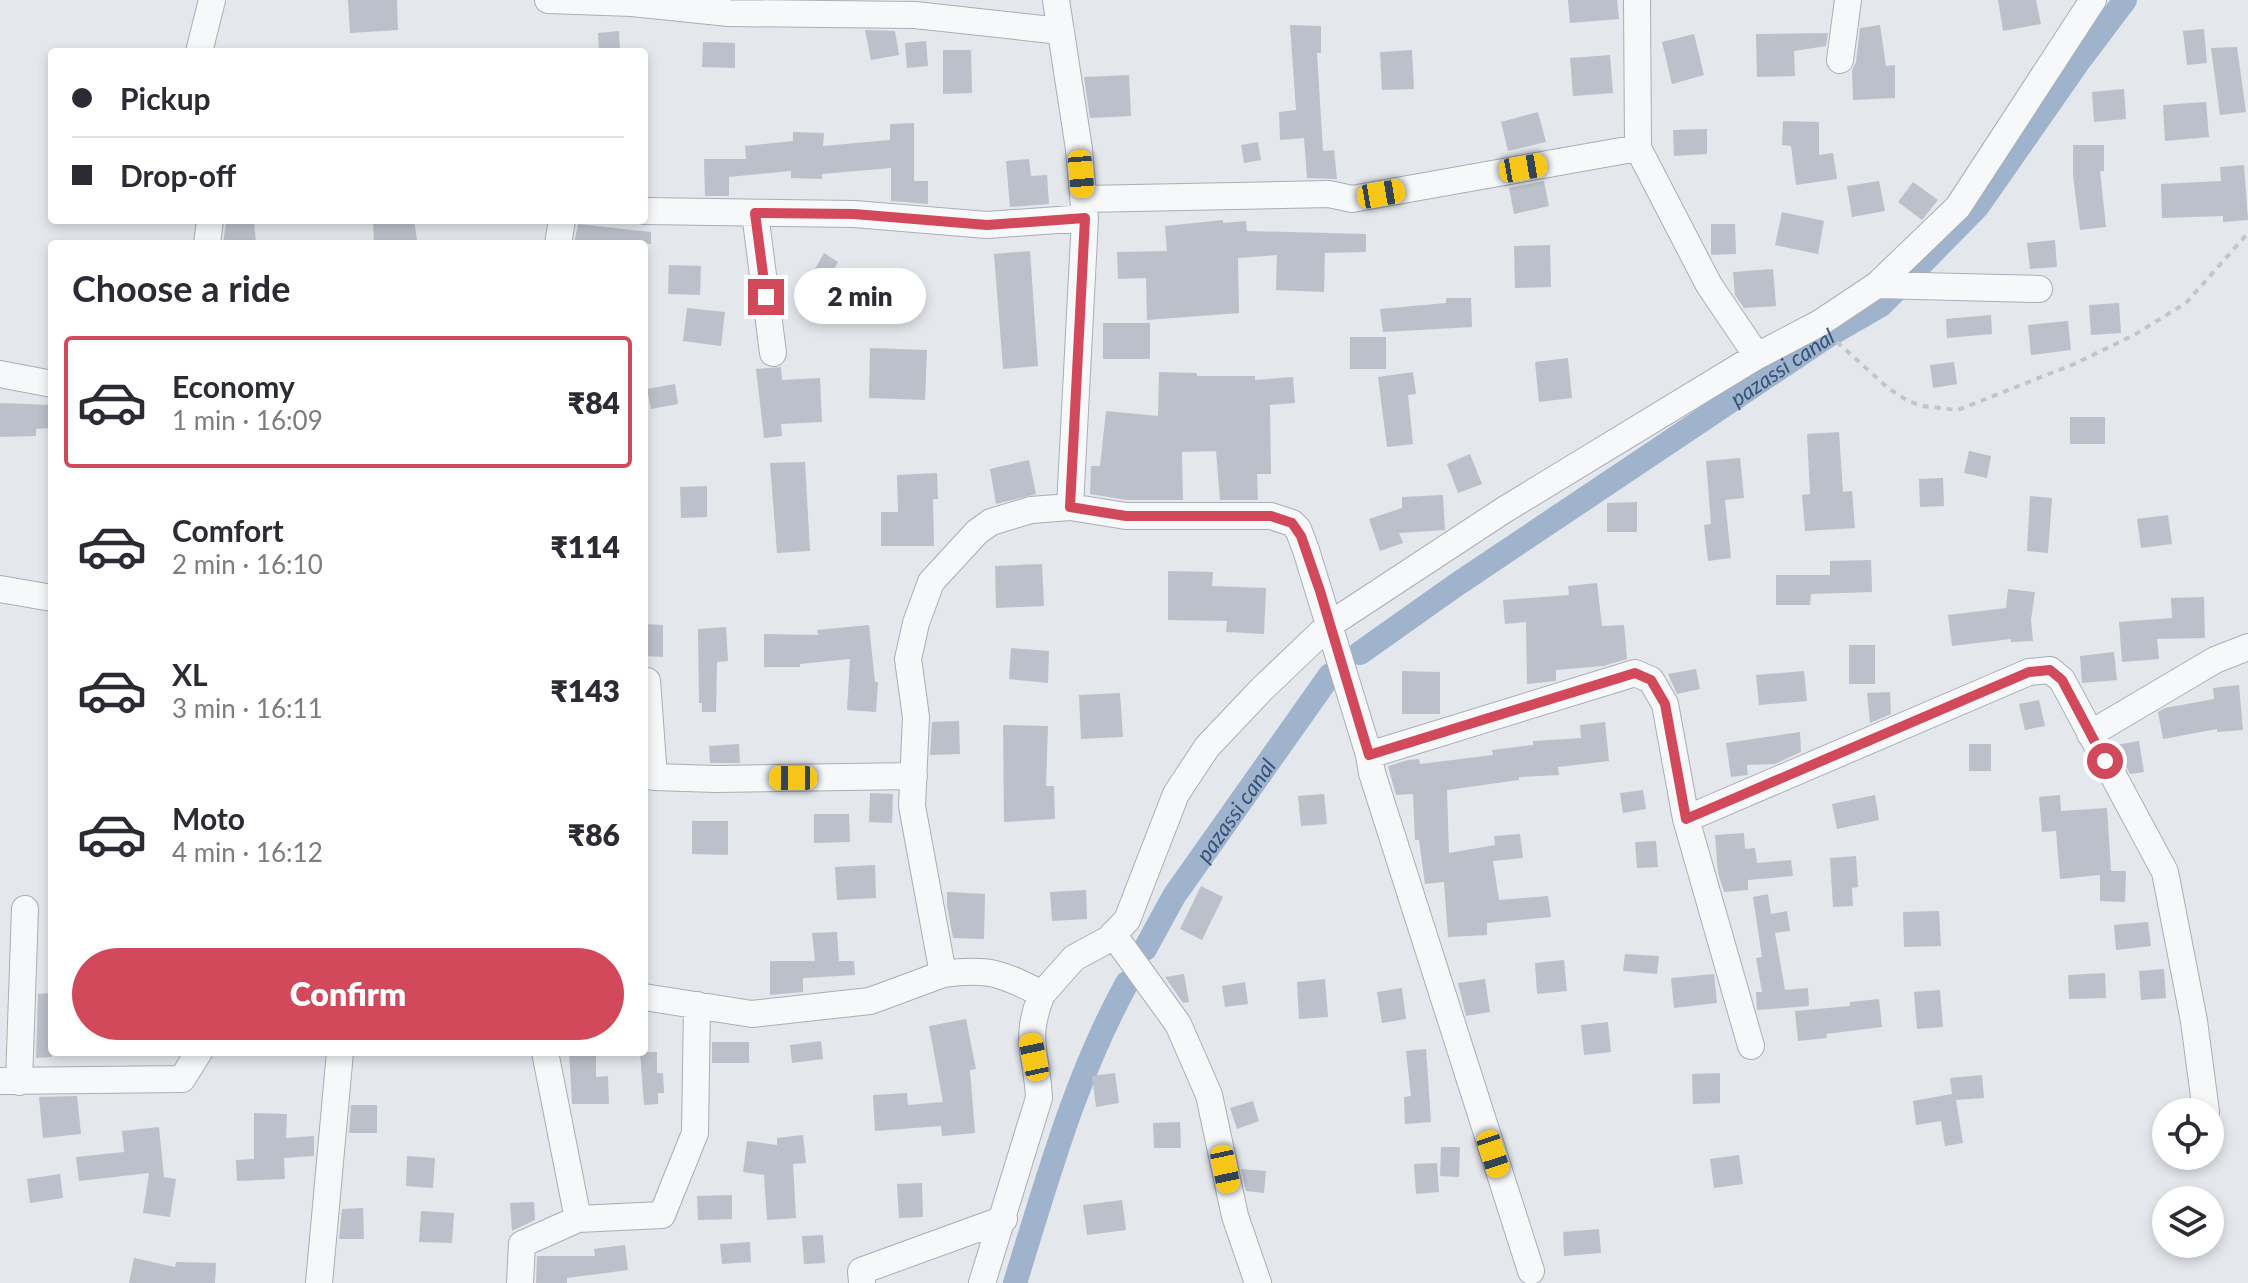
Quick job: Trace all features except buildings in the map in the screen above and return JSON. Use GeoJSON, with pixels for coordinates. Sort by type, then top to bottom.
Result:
{"type":"FeatureCollection","features":[{"type":"Feature","properties":{"kind":"street"},"geometry":{"type":"LineString","coordinates":[[200,48],[212,0]]}},
{"type":"Feature","properties":{"kind":"street"},"geometry":{"type":"LineString","coordinates":[[548,0],[632,3],[729,13],[915,15],[1061,31]]}},
{"type":"Feature","properties":{"kind":"street"},"geometry":{"type":"LineString","coordinates":[[1056,0],[1084,209],[1070,507]]}},
{"type":"Feature","properties":{"kind":"street"},"geometry":{"type":"LineString","coordinates":[[1637,0],[1638,148],[1709,285],[1757,356]]}},
{"type":"Feature","properties":{"kind":"street"},"geometry":{"type":"LineString","coordinates":[[1840,60],[1848,0]]}},
{"type":"Feature","properties":{"kind":"street"},"geometry":{"type":"LineString","coordinates":[[982,1283],[1039,1098],[1038,1073],[1030,1041],[1033,1016],[1042,994],[1074,958],[1091,951],[1127,920],[1176,794],[1207,747],[1329,625],[1504,510],[1757,356],[1820,323],[1877,285],[1958,207],[2093,0]]}},
{"type":"Feature","properties":{"kind":"street"},"geometry":{"type":"LineString","coordinates":[[648,211],[854,214],[987,225],[1084,209],[1329,194],[1352,199],[1638,148]]}},
{"type":"Feature","properties":{"kind":"street"},"geometry":{"type":"LineString","coordinates":[[755,213],[773,353]]}},
{"type":"Feature","properties":{"kind":"street"},"geometry":{"type":"LineString","coordinates":[[1877,285],[2039,289]]}},
{"type":"Feature","properties":{"kind":"street"},"geometry":{"type":"LineString","coordinates":[[0,374],[48,383]]}},
{"type":"Feature","properties":{"kind":"street"},"geometry":{"type":"LineString","coordinates":[[943,974],[912,806],[916,717],[908,659],[916,623],[931,582],[977,532],[991,522],[1031,510],[1070,507],[1126,516],[1282,518],[1292,523],[1301,536],[1372,773],[1531,1271]]}},
{"type":"Feature","properties":{"kind":"street"},"geometry":{"type":"LineString","coordinates":[[0,589],[48,597]]}},
{"type":"Feature","properties":{"kind":"street"},"geometry":{"type":"LineString","coordinates":[[2090,734],[2215,660],[2248,647]]}},
{"type":"Feature","properties":{"kind":"street"},"geometry":{"type":"LineString","coordinates":[[1686,819],[2029,672],[2050,670],[2062,680],[2165,872],[2194,1021],[2204,1098]]}},
{"type":"Feature","properties":{"kind":"street"},"geometry":{"type":"LineString","coordinates":[[1369,755],[1635,673],[1651,680],[1665,704],[1686,819],[1751,1046]]}},
{"type":"Feature","properties":{"kind":"street"},"geometry":{"type":"LineString","coordinates":[[648,695],[654,777],[914,776]]}},
{"type":"Feature","properties":{"kind":"street"},"geometry":{"type":"LineString","coordinates":[[25,909],[10,1081],[182,1079],[196,1056]]}},
{"type":"Feature","properties":{"kind":"street"},"geometry":{"type":"LineString","coordinates":[[1113,934],[1178,1024],[1209,1095],[1235,1216],[1258,1283]]}},
{"type":"Feature","properties":{"kind":"street"},"geometry":{"type":"LineString","coordinates":[[648,998],[752,1014],[870,1001],[943,974],[978,970],[1011,978],[1042,994]]}},
{"type":"Feature","properties":{"kind":"street"},"geometry":{"type":"LineString","coordinates":[[520,1283],[522,1244],[578,1219],[662,1215],[695,1133],[697,1005]]}},
{"type":"Feature","properties":{"kind":"street"},"geometry":{"type":"LineString","coordinates":[[319,1283],[340,1056]]}},
{"type":"Feature","properties":{"kind":"street"},"geometry":{"type":"LineString","coordinates":[[546,1056],[578,1219]]}},
{"type":"Feature","properties":{"kind":"street"},"geometry":{"type":"LineString","coordinates":[[862,1283],[861,1271],[1004,1219]]}},
{"type":"Feature","properties":{"kind":"path"},"geometry":{"type":"LineString","coordinates":[[1820,323],[1829,335],[1888,388],[1908,401],[1958,410],[2074,364],[2134,335],[2186,303],[2248,233]]}},
{"type":"Feature","properties":{"kind":"waterway","name":"pazassi canal"},"geometry":{"type":"LineString","coordinates":[[1360,653],[1456,585],[1829,335],[1881,305],[1978,206],[2125,0]]}},
{"type":"Feature","properties":{"kind":"waterway","name":"pazassi canal"},"geometry":{"type":"LineString","coordinates":[[1145,949],[1174,896],[1330,675]]}},
{"type":"Feature","properties":{"kind":"waterway","name":"pazassi canal"},"geometry":{"type":"LineString","coordinates":[[1015,1283],[1077,1092],[1127,983]]}},
{"type":"Feature","properties":{"kind":"route"},"geometry":{"type":"LineString","coordinates":[[766,297],[755,213],[854,214],[987,225],[1085,218],[1070,507],[1108,515],[1145,517],[1271,516],[1292,523],[1301,536],[1320,591],[1369,755],[1635,673],[1651,680],[1665,704],[1686,819],[2029,672],[2050,670],[2062,680],[2105,761]]}}]}
